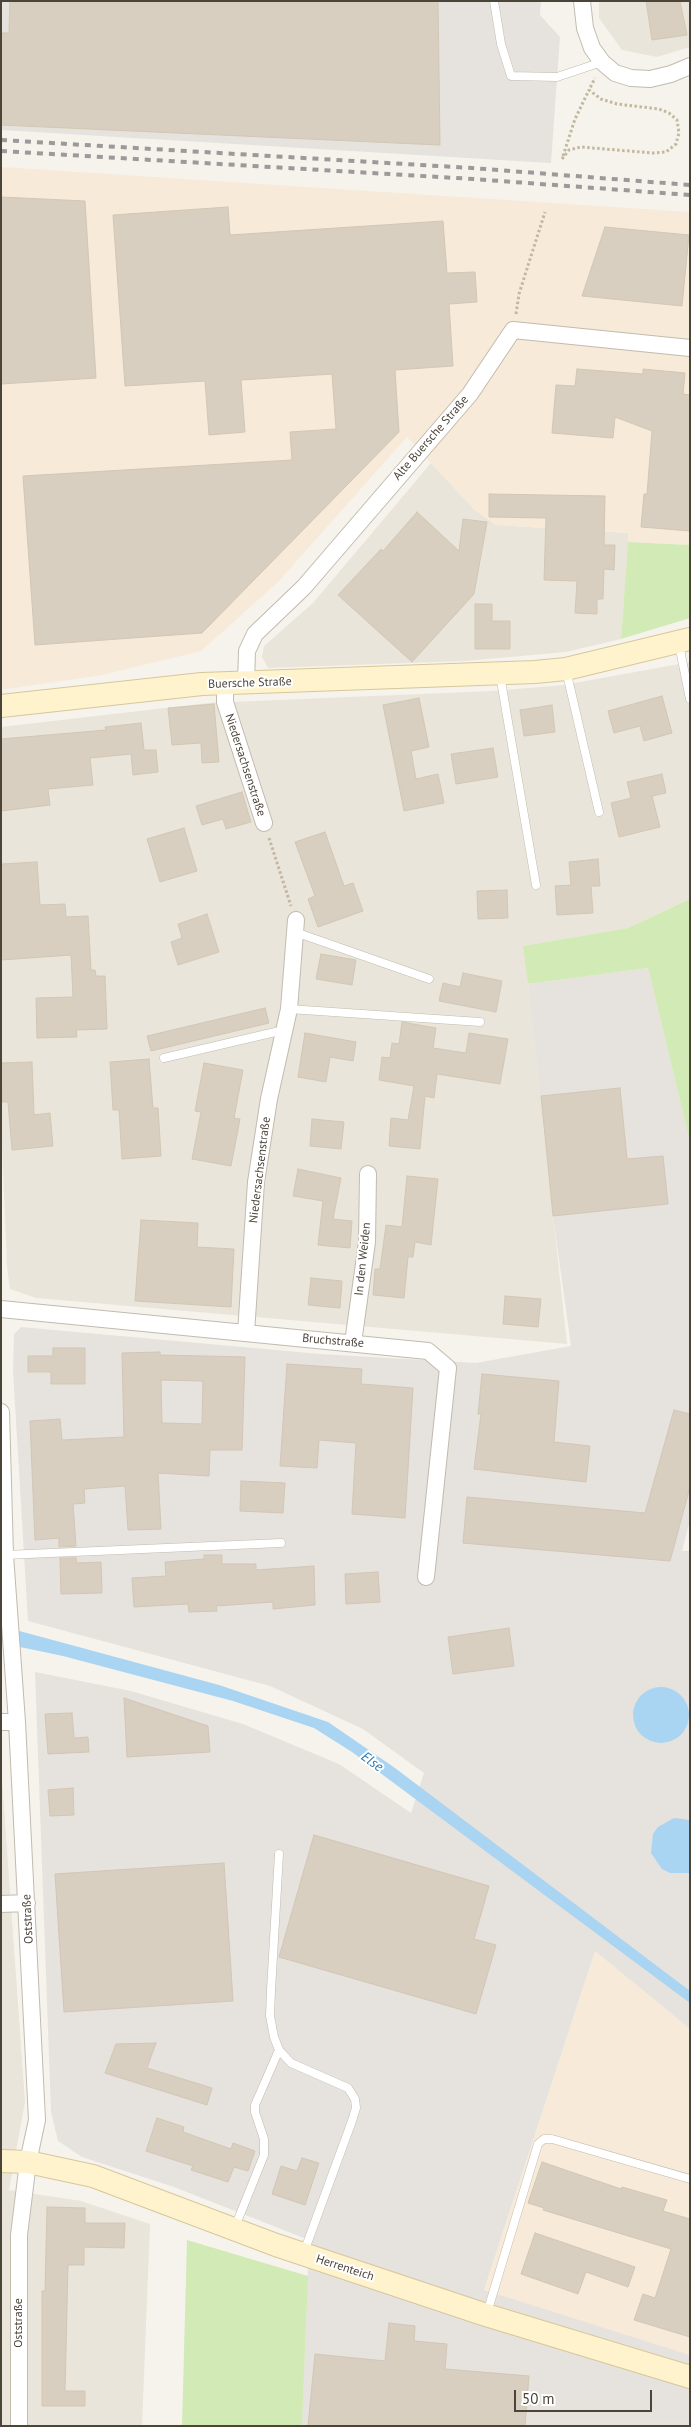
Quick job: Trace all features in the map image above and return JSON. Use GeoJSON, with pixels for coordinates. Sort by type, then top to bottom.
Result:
{"type":"FeatureCollection","features":[{"type":"Feature","properties":{"kind":"street"},"geometry":{"type":"LineString","coordinates":[[582,1],[585,28],[592,48],[602,62],[615,73],[631,78],[650,79],[671,74],[690,66]]}},
{"type":"Feature","properties":{"kind":"street"},"geometry":{"type":"LineString","coordinates":[[513,330],[690,348]]}},
{"type":"Feature","properties":{"kind":"street","name":"Alte Buersche Straße"},"geometry":{"type":"LineString","coordinates":[[235,683],[255,634],[304,588],[470,394],[513,330]]}},
{"type":"Feature","properties":{"kind":"street","name":"Buersche Straße"},"geometry":{"type":"LineString","coordinates":[[1,706],[165,687],[500,674],[566,669],[684,641]]}},
{"type":"Feature","properties":{"kind":"street","name":"Niedersachsenstraße"},"geometry":{"type":"LineString","coordinates":[[235,683],[225,702],[264,824]]}},
{"type":"Feature","properties":{"kind":"street","name":"Niedersachsenstraße"},"geometry":{"type":"LineString","coordinates":[[246,1333],[256,1182],[269,1099],[289,1009],[295,926]]}},
{"type":"Feature","properties":{"kind":"street","name":"In den Weiden"},"geometry":{"type":"LineString","coordinates":[[353,1343],[367,1242],[368,1174]]}},
{"type":"Feature","properties":{"kind":"street","name":"Bruchstraße"},"geometry":{"type":"LineString","coordinates":[[1,1309],[428,1351],[448,1368],[426,1577]]}},
{"type":"Feature","properties":{"kind":"street","name":"Oststraße"},"geometry":{"type":"LineString","coordinates":[[1,1412],[4,1555],[14,1666],[9,1722],[27,1903],[37,2120],[28,2162],[19,2235],[19,2426]]}},
{"type":"Feature","properties":{"kind":"street"},"geometry":{"type":"LineString","coordinates":[[1,1904],[27,1903]]}},
{"type":"Feature","properties":{"kind":"street","name":"Herrenteich"},"geometry":{"type":"LineString","coordinates":[[1,2161],[28,2162],[93,2176],[304,2254],[486,2315],[690,2377]]}},
{"type":"Feature","properties":{"kind":"lane"},"geometry":{"type":"LineString","coordinates":[[494,1],[501,44],[512,76],[557,77],[602,62]]}},
{"type":"Feature","properties":{"kind":"lane","name":"Buersche Straße"},"geometry":{"type":"LineString","coordinates":[[684,641],[690,699]]}},
{"type":"Feature","properties":{"kind":"lane"},"geometry":{"type":"LineString","coordinates":[[566,669],[599,812]]}},
{"type":"Feature","properties":{"kind":"lane"},"geometry":{"type":"LineString","coordinates":[[500,674],[536,885]]}},
{"type":"Feature","properties":{"kind":"lane"},"geometry":{"type":"LineString","coordinates":[[295,926],[429,978]]}},
{"type":"Feature","properties":{"kind":"lane"},"geometry":{"type":"LineString","coordinates":[[289,1009],[480,1022]]}},
{"type":"Feature","properties":{"kind":"lane"},"geometry":{"type":"LineString","coordinates":[[164,1058],[284,1030]]}},
{"type":"Feature","properties":{"kind":"lane"},"geometry":{"type":"LineString","coordinates":[[4,1555],[281,1543]]}},
{"type":"Feature","properties":{"kind":"lane"},"geometry":{"type":"LineString","coordinates":[[280,1854],[270,2016],[279,2050],[291,2063],[348,2088],[356,2099],[356,2108],[352,2121],[304,2254]]}},
{"type":"Feature","properties":{"kind":"lane"},"geometry":{"type":"LineString","coordinates":[[234,2229],[264,2155],[264,2139],[255,2112],[256,2105],[279,2050]]}},
{"type":"Feature","properties":{"kind":"lane"},"geometry":{"type":"LineString","coordinates":[[486,2315],[538,2144],[544,2139],[552,2139],[690,2179]]}},
{"type":"Feature","properties":{"kind":"path"},"geometry":{"type":"LineString","coordinates":[[589,90],[602,99],[617,104],[669,112],[677,120],[679,133],[676,144],[666,152],[653,153],[581,147],[569,150],[562,159],[575,119],[602,62]]}},
{"type":"Feature","properties":{"kind":"path"},"geometry":{"type":"LineString","coordinates":[[513,330],[519,294],[545,212]]}},
{"type":"Feature","properties":{"kind":"path","name":"Niedersachsenstraße"},"geometry":{"type":"LineString","coordinates":[[264,824],[295,926]]}},
{"type":"Feature","properties":{"kind":"shaded area"},"geometry":{"type":"Polygon","coordinates":[[[1,1],[541,1],[540,15],[560,37],[551,163],[1,130],[1,1]]]}},
{"type":"Feature","properties":{"kind":"shaded area"},"geometry":{"type":"Polygon","coordinates":[[[599,1],[690,1],[690,47],[657,57],[622,50],[599,18],[599,1]]]}},
{"type":"Feature","properties":{"kind":"shaded area"},"geometry":{"type":"Polygon","coordinates":[[[1,167],[690,212],[690,545],[628,542],[628,533],[496,525],[475,510],[407,437],[278,582],[201,651],[102,675],[1,690],[1,167]]]}},
{"type":"Feature","properties":{"kind":"shaded area"},"geometry":{"type":"Polygon","coordinates":[[[431,463],[475,510],[496,525],[629,533],[621,639],[566,652],[465,661],[268,668],[262,657],[264,646],[313,603],[431,463]]]}},
{"type":"Feature","properties":{"kind":"shaded area"},"geometry":{"type":"Polygon","coordinates":[[[690,662],[690,899],[628,928],[524,946],[567,1344],[36,1298],[10,1289],[7,1267],[1,1123],[1,727],[208,703],[492,691],[564,685],[690,662]]]}},
{"type":"Feature","properties":{"kind":"shaded area"},"geometry":{"type":"Polygon","coordinates":[[[648,968],[690,1142],[690,1520],[682,1551],[690,1551],[690,2029],[595,1951],[484,2290],[690,2355],[690,2426],[302,2426],[309,2240],[174,2187],[82,2157],[58,2141],[51,2112],[35,1672],[131,1691],[243,1724],[339,1764],[411,1813],[424,1773],[363,1729],[270,1686],[28,1621],[13,1371],[14,1334],[21,1327],[320,1354],[476,1363],[571,1346],[553,1216],[528,984],[648,968]]]}},
{"type":"Feature","properties":{"kind":"shaded area"},"geometry":{"type":"Polygon","coordinates":[[[1,1766],[25,2102],[9,2190],[81,2201],[150,2224],[142,2426],[1,2426],[1,1766]]]}},
{"type":"Feature","properties":{"kind":"shaded area"},"geometry":{"type":"Polygon","coordinates":[[[595,1951],[690,2029],[690,2355],[484,2291],[595,1951]]]}},
{"type":"Feature","properties":{"kind":"green space"},"geometry":{"type":"Polygon","coordinates":[[[628,542],[690,545],[690,618],[621,639],[628,542]]]}},
{"type":"Feature","properties":{"kind":"green space"},"geometry":{"type":"Polygon","coordinates":[[[690,899],[690,1142],[648,968],[528,984],[523,946],[628,928],[690,899]]]}},
{"type":"Feature","properties":{"kind":"green space"},"geometry":{"type":"Polygon","coordinates":[[[187,2240],[308,2276],[302,2426],[182,2426],[187,2240]]]}},
{"type":"Feature","properties":{"kind":"water","name":"Else"},"geometry":{"type":"Polygon","coordinates":[[[1,1626],[219,1685],[328,1722],[395,1768],[690,1991],[690,2003],[352,1752],[314,1728],[233,1701],[63,1656],[1,1643],[1,1626]]]}},
{"type":"Feature","properties":{"kind":"water"},"geometry":{"type":"Polygon","coordinates":[[[655,1687],[667,1687],[677,1691],[685,1699],[689,1715],[685,1731],[677,1739],[667,1743],[655,1743],[645,1739],[637,1731],[633,1721],[633,1709],[637,1699],[645,1691],[655,1687]]]}},
{"type":"Feature","properties":{"kind":"water"},"geometry":{"type":"Polygon","coordinates":[[[674,1818],[690,1820],[689,1873],[670,1873],[662,1869],[651,1853],[653,1834],[658,1827],[674,1818]]]}},
{"type":"Feature","properties":{"kind":"building"},"geometry":{"type":"Polygon","coordinates":[[[10,1],[438,1],[440,145],[1,125],[1,33],[9,33],[10,1]]]}},
{"type":"Feature","properties":{"kind":"building"},"geometry":{"type":"Polygon","coordinates":[[[646,1],[680,1],[687,35],[652,40],[646,1]]]}},
{"type":"Feature","properties":{"kind":"building"},"geometry":{"type":"Polygon","coordinates":[[[1,197],[85,201],[96,378],[1,384],[1,197]]]}},
{"type":"Feature","properties":{"kind":"building"},"geometry":{"type":"Polygon","coordinates":[[[228,207],[230,235],[443,221],[447,273],[475,272],[477,302],[449,304],[453,366],[395,370],[399,432],[202,633],[35,645],[23,476],[292,460],[290,432],[336,429],[332,374],[241,380],[245,432],[209,435],[205,381],[125,386],[113,215],[228,207]]]}},
{"type":"Feature","properties":{"kind":"building"},"geometry":{"type":"Polygon","coordinates":[[[605,227],[689,235],[682,306],[582,296],[605,227]]]}},
{"type":"Feature","properties":{"kind":"building"},"geometry":{"type":"Polygon","coordinates":[[[577,369],[643,374],[643,369],[685,373],[683,394],[690,395],[690,531],[641,527],[644,494],[647,494],[652,431],[615,417],[613,438],[552,433],[556,385],[575,386],[577,369]]]}},
{"type":"Feature","properties":{"kind":"building"},"geometry":{"type":"Polygon","coordinates":[[[489,494],[605,496],[604,545],[615,545],[614,570],[604,569],[603,599],[597,599],[597,614],[575,613],[577,581],[544,580],[546,518],[489,517],[489,494]]]}},
{"type":"Feature","properties":{"kind":"building"},"geometry":{"type":"Polygon","coordinates":[[[417,512],[459,551],[463,519],[487,522],[474,594],[412,662],[338,595],[381,549],[383,551],[417,512]]]}},
{"type":"Feature","properties":{"kind":"building"},"geometry":{"type":"Polygon","coordinates":[[[475,604],[492,604],[492,621],[510,621],[510,649],[475,649],[475,604]]]}},
{"type":"Feature","properties":{"kind":"building"},"geometry":{"type":"Polygon","coordinates":[[[662,696],[672,733],[644,741],[640,726],[614,733],[608,711],[662,696]]]}},
{"type":"Feature","properties":{"kind":"building"},"geometry":{"type":"Polygon","coordinates":[[[419,698],[429,747],[411,751],[416,779],[438,774],[444,803],[404,811],[383,705],[419,698]]]}},
{"type":"Feature","properties":{"kind":"building"},"geometry":{"type":"Polygon","coordinates":[[[214,704],[219,762],[202,763],[201,743],[172,745],[168,708],[214,704]]]}},
{"type":"Feature","properties":{"kind":"building"},"geometry":{"type":"Polygon","coordinates":[[[552,705],[555,732],[524,736],[520,710],[552,705]]]}},
{"type":"Feature","properties":{"kind":"building"},"geometry":{"type":"Polygon","coordinates":[[[141,723],[144,750],[156,750],[158,772],[133,775],[131,754],[90,758],[93,785],[48,789],[50,805],[1,811],[1,739],[106,730],[105,727],[141,723]]]}},
{"type":"Feature","properties":{"kind":"building"},"geometry":{"type":"Polygon","coordinates":[[[493,748],[498,777],[456,784],[451,754],[493,748]]]}},
{"type":"Feature","properties":{"kind":"building"},"geometry":{"type":"Polygon","coordinates":[[[662,774],[666,793],[652,796],[660,827],[619,837],[611,803],[631,798],[627,782],[662,774]]]}},
{"type":"Feature","properties":{"kind":"building"},"geometry":{"type":"Polygon","coordinates":[[[242,792],[251,822],[226,829],[223,819],[202,825],[196,806],[242,792]]]}},
{"type":"Feature","properties":{"kind":"building"},"geometry":{"type":"Polygon","coordinates":[[[184,828],[197,871],[160,882],[147,839],[184,828]]]}},
{"type":"Feature","properties":{"kind":"building"},"geometry":{"type":"Polygon","coordinates":[[[325,832],[344,886],[353,883],[363,911],[318,927],[308,899],[315,896],[295,842],[325,832]]]}},
{"type":"Feature","properties":{"kind":"building"},"geometry":{"type":"Polygon","coordinates":[[[598,859],[600,886],[591,886],[593,913],[557,915],[555,886],[571,885],[569,862],[598,859]]]}},
{"type":"Feature","properties":{"kind":"building"},"geometry":{"type":"Polygon","coordinates":[[[37,862],[40,905],[65,904],[66,917],[88,916],[91,970],[95,970],[96,976],[105,976],[107,1029],[76,1030],[77,1037],[37,1038],[36,998],[73,997],[71,955],[1,960],[1,864],[37,862]]]}},
{"type":"Feature","properties":{"kind":"building"},"geometry":{"type":"Polygon","coordinates":[[[507,890],[508,918],[478,919],[477,891],[507,890]]]}},
{"type":"Feature","properties":{"kind":"building"},"geometry":{"type":"Polygon","coordinates":[[[207,914],[219,952],[178,965],[171,942],[182,938],[178,924],[207,914]]]}},
{"type":"Feature","properties":{"kind":"building"},"geometry":{"type":"Polygon","coordinates":[[[321,954],[356,960],[352,985],[316,979],[321,954]]]}},
{"type":"Feature","properties":{"kind":"building"},"geometry":{"type":"Polygon","coordinates":[[[463,973],[502,981],[496,1012],[439,1001],[443,983],[460,987],[463,973]]]}},
{"type":"Feature","properties":{"kind":"building"},"geometry":{"type":"Polygon","coordinates":[[[265,1008],[269,1023],[151,1051],[147,1036],[265,1008]]]}},
{"type":"Feature","properties":{"kind":"building"},"geometry":{"type":"Polygon","coordinates":[[[402,1022],[436,1028],[433,1048],[466,1053],[469,1033],[508,1039],[500,1084],[437,1074],[434,1098],[425,1096],[420,1149],[389,1146],[391,1118],[408,1120],[414,1086],[379,1080],[382,1057],[390,1058],[392,1043],[399,1044],[402,1022]]]}},
{"type":"Feature","properties":{"kind":"building"},"geometry":{"type":"Polygon","coordinates":[[[305,1033],[356,1042],[353,1061],[330,1057],[326,1082],[298,1077],[305,1033]]]}},
{"type":"Feature","properties":{"kind":"building"},"geometry":{"type":"Polygon","coordinates":[[[149,1059],[153,1108],[158,1108],[161,1156],[122,1159],[119,1110],[113,1110],[110,1062],[149,1059]]]}},
{"type":"Feature","properties":{"kind":"building"},"geometry":{"type":"Polygon","coordinates":[[[32,1062],[34,1115],[50,1113],[53,1146],[12,1150],[8,1102],[2,1102],[1,1063],[32,1062]]]}},
{"type":"Feature","properties":{"kind":"building"},"geometry":{"type":"Polygon","coordinates":[[[204,1063],[243,1070],[234,1118],[240,1119],[231,1166],[192,1159],[201,1112],[195,1111],[204,1063]]]}},
{"type":"Feature","properties":{"kind":"building"},"geometry":{"type":"Polygon","coordinates":[[[620,1088],[627,1159],[663,1156],[668,1204],[553,1216],[541,1096],[620,1088]]]}},
{"type":"Feature","properties":{"kind":"building"},"geometry":{"type":"Polygon","coordinates":[[[312,1119],[344,1122],[341,1149],[310,1146],[312,1119]]]}},
{"type":"Feature","properties":{"kind":"building"},"geometry":{"type":"Polygon","coordinates":[[[298,1169],[341,1178],[333,1219],[352,1221],[350,1248],[318,1245],[323,1201],[293,1196],[298,1169]]]}},
{"type":"Feature","properties":{"kind":"building"},"geometry":{"type":"Polygon","coordinates":[[[407,1176],[438,1179],[431,1245],[415,1242],[413,1257],[408,1257],[404,1298],[373,1295],[375,1269],[380,1269],[386,1225],[402,1227],[407,1176]]]}},
{"type":"Feature","properties":{"kind":"building"},"geometry":{"type":"Polygon","coordinates":[[[141,1220],[198,1223],[197,1247],[234,1249],[231,1307],[135,1301],[141,1220]]]}},
{"type":"Feature","properties":{"kind":"building"},"geometry":{"type":"Polygon","coordinates":[[[311,1278],[342,1281],[340,1308],[308,1305],[311,1278]]]}},
{"type":"Feature","properties":{"kind":"building"},"geometry":{"type":"Polygon","coordinates":[[[505,1296],[541,1299],[538,1327],[503,1324],[505,1296]]]}},
{"type":"Feature","properties":{"kind":"building"},"geometry":{"type":"Polygon","coordinates":[[[53,1348],[85,1348],[85,1384],[51,1384],[51,1372],[28,1372],[28,1356],[53,1356],[53,1348]]]}},
{"type":"Feature","properties":{"kind":"building"},"geometry":{"type":"Polygon","coordinates":[[[160,1352],[160,1355],[245,1357],[242,1450],[210,1450],[209,1476],[158,1473],[161,1529],[128,1530],[125,1486],[84,1489],[85,1503],[73,1504],[76,1546],[59,1547],[59,1538],[35,1540],[30,1421],[60,1419],[62,1440],[124,1437],[122,1353],[160,1352]],[[161,1380],[162,1423],[202,1424],[203,1381],[161,1380]]]}},
{"type":"Feature","properties":{"kind":"building"},"geometry":{"type":"Polygon","coordinates":[[[287,1364],[362,1369],[361,1384],[413,1388],[405,1518],[352,1514],[356,1443],[319,1440],[317,1468],[280,1466],[287,1364]]]}},
{"type":"Feature","properties":{"kind":"building"},"geometry":{"type":"Polygon","coordinates":[[[482,1374],[559,1381],[554,1442],[590,1446],[586,1482],[474,1469],[481,1414],[478,1414],[482,1374]]]}},
{"type":"Feature","properties":{"kind":"building"},"geometry":{"type":"Polygon","coordinates":[[[674,1410],[690,1414],[690,1487],[670,1561],[463,1543],[467,1497],[645,1513],[674,1410]]]}},
{"type":"Feature","properties":{"kind":"building"},"geometry":{"type":"Polygon","coordinates":[[[241,1481],[285,1483],[283,1513],[240,1511],[241,1481]]]}},
{"type":"Feature","properties":{"kind":"building"},"geometry":{"type":"Polygon","coordinates":[[[204,1555],[222,1555],[222,1564],[256,1564],[256,1570],[314,1566],[315,1605],[273,1609],[273,1602],[216,1606],[217,1611],[189,1612],[188,1604],[134,1607],[132,1578],[166,1576],[165,1562],[204,1559],[204,1555]]]}},
{"type":"Feature","properties":{"kind":"building"},"geometry":{"type":"Polygon","coordinates":[[[60,1558],[76,1558],[77,1563],[101,1562],[102,1593],[61,1594],[60,1558]]]}},
{"type":"Feature","properties":{"kind":"building"},"geometry":{"type":"Polygon","coordinates":[[[378,1572],[380,1602],[346,1604],[345,1574],[378,1572]]]}},
{"type":"Feature","properties":{"kind":"building"},"geometry":{"type":"Polygon","coordinates":[[[509,1628],[514,1666],[453,1674],[448,1637],[509,1628]]]}},
{"type":"Feature","properties":{"kind":"building"},"geometry":{"type":"Polygon","coordinates":[[[124,1698],[208,1726],[210,1752],[127,1757],[124,1698]]]}},
{"type":"Feature","properties":{"kind":"building"},"geometry":{"type":"Polygon","coordinates":[[[72,1713],[74,1738],[88,1737],[89,1752],[48,1754],[45,1714],[72,1713]]]}},
{"type":"Feature","properties":{"kind":"building"},"geometry":{"type":"Polygon","coordinates":[[[73,1788],[74,1815],[50,1816],[48,1790],[73,1788]]]}},
{"type":"Feature","properties":{"kind":"building"},"geometry":{"type":"Polygon","coordinates":[[[314,1835],[489,1886],[474,1939],[496,1945],[476,2014],[279,1957],[314,1835]]]}},
{"type":"Feature","properties":{"kind":"building"},"geometry":{"type":"Polygon","coordinates":[[[224,1863],[233,2001],[64,2012],[55,1874],[224,1863]]]}},
{"type":"Feature","properties":{"kind":"building"},"geometry":{"type":"Polygon","coordinates":[[[156,2043],[147,2068],[212,2088],[207,2105],[105,2073],[116,2044],[156,2043]]]}},
{"type":"Feature","properties":{"kind":"building"},"geometry":{"type":"Polygon","coordinates":[[[157,2118],[184,2127],[183,2132],[231,2149],[233,2143],[255,2151],[248,2171],[234,2167],[228,2182],[191,2170],[193,2166],[146,2151],[157,2118]]]}},
{"type":"Feature","properties":{"kind":"building"},"geometry":{"type":"Polygon","coordinates":[[[302,2158],[319,2163],[305,2205],[272,2194],[281,2166],[297,2171],[302,2158]]]}},
{"type":"Feature","properties":{"kind":"building"},"geometry":{"type":"Polygon","coordinates":[[[542,2162],[621,2189],[622,2187],[667,2200],[663,2211],[690,2219],[690,2337],[634,2320],[643,2294],[655,2298],[671,2249],[543,2210],[544,2208],[528,2203],[542,2162]]]}},
{"type":"Feature","properties":{"kind":"building"},"geometry":{"type":"Polygon","coordinates":[[[47,2207],[85,2208],[85,2223],[125,2223],[124,2248],[84,2247],[84,2265],[68,2265],[65,2391],[85,2391],[85,2406],[42,2406],[42,2291],[45,2291],[47,2207]]]}},
{"type":"Feature","properties":{"kind":"building"},"geometry":{"type":"Polygon","coordinates":[[[535,2233],[635,2267],[628,2287],[586,2272],[578,2294],[521,2274],[535,2233]]]}},
{"type":"Feature","properties":{"kind":"building"},"geometry":{"type":"Polygon","coordinates":[[[389,2323],[415,2326],[414,2341],[447,2344],[445,2369],[529,2376],[525,2426],[308,2426],[315,2354],[385,2361],[389,2323]]]}},
{"type":"Feature","properties":{"kind":"railway"},"geometry":{"type":"LineString","coordinates":[[1,140],[472,168],[690,185]]}},
{"type":"Feature","properties":{"kind":"railway"},"geometry":{"type":"LineString","coordinates":[[1,151],[473,179],[690,195]]}}]}
